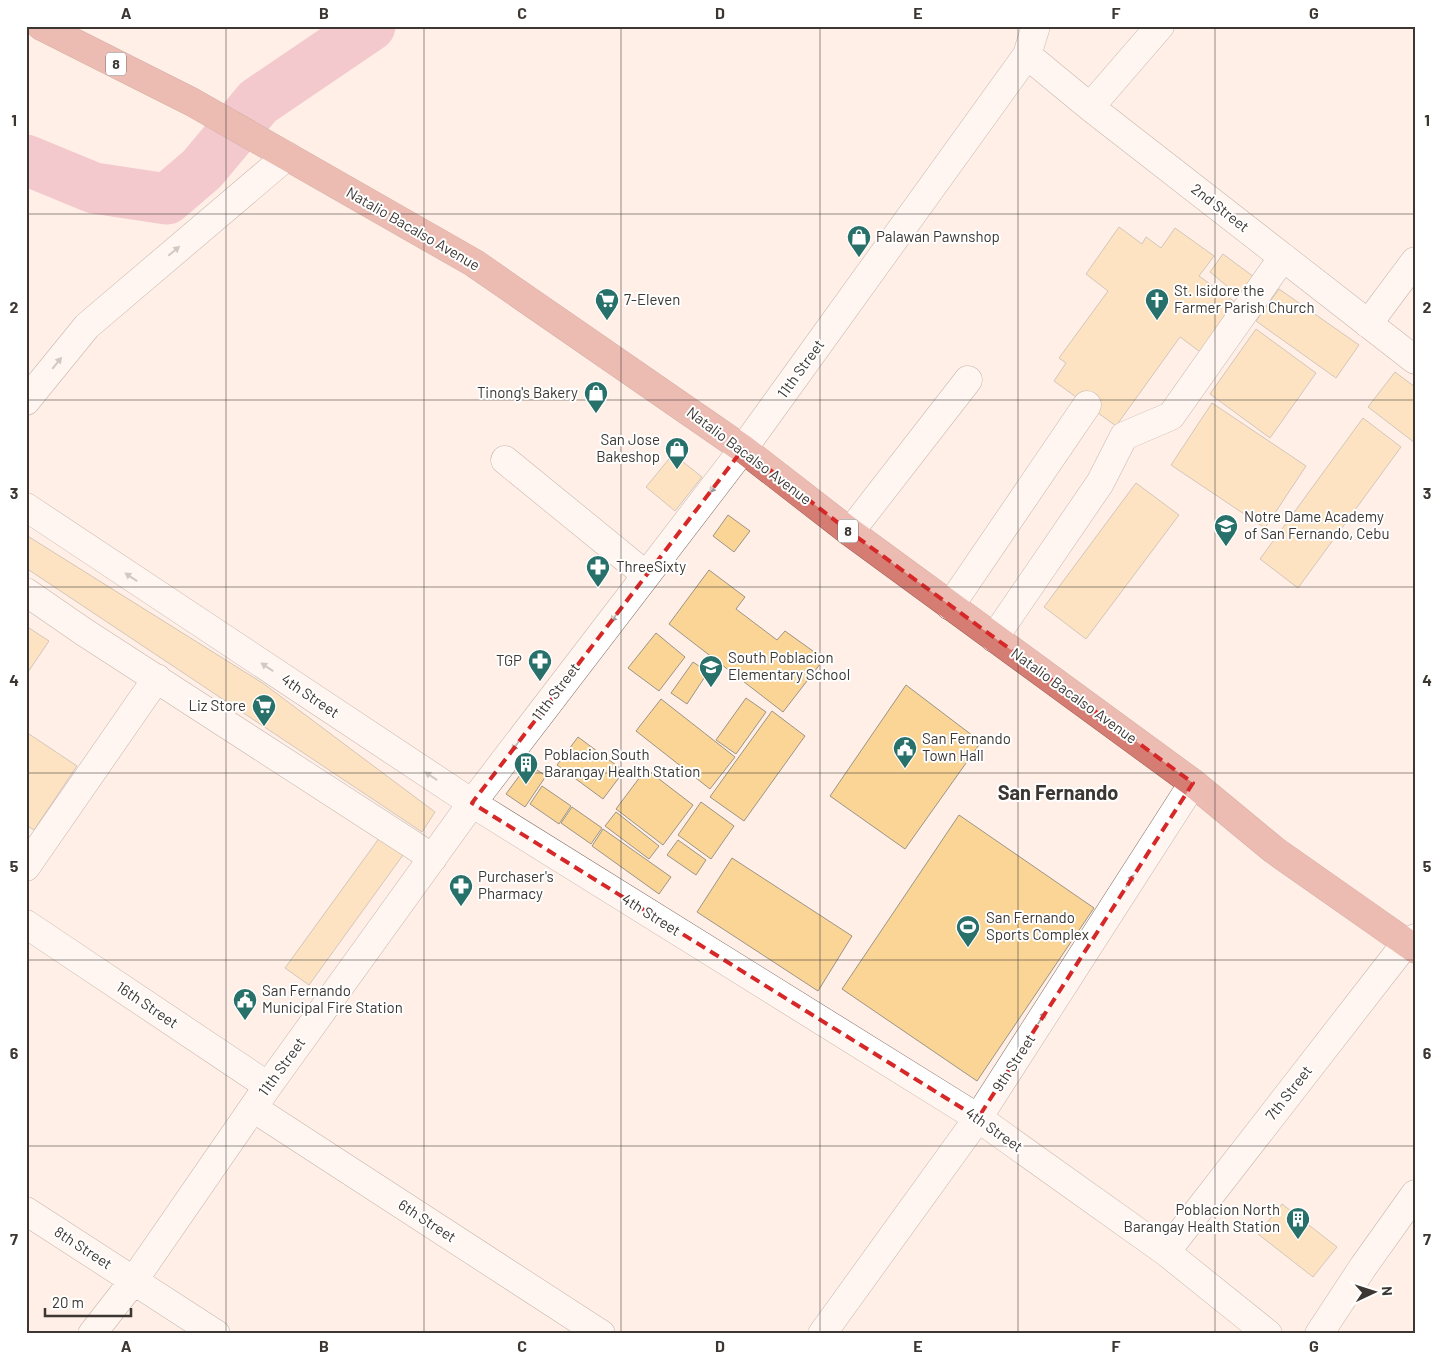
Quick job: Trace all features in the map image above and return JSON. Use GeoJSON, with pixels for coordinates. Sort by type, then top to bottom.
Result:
{"type":"FeatureCollection","features":[{"type":"Feature","properties":{"kind":"highway","name":"Natalio Bacalso Avenue"},"geometry":{"type":"LineString","coordinates":[[41,26],[192,102],[474,263],[743,448],[850,532],[1193,783],[1274,850],[1412,943]]}},
{"type":"Feature","properties":{"kind":"street","name":"11th Street"},"geometry":{"type":"LineString","coordinates":[[92,1334],[134,1280],[268,1086],[472,803],[743,448],[1027,55],[1036,26]]}},
{"type":"Feature","properties":{"kind":"street"},"geometry":{"type":"LineString","coordinates":[[1090,107],[1160,26]]}},
{"type":"Feature","properties":{"kind":"street","name":"2nd Street"},"geometry":{"type":"LineString","coordinates":[[1027,55],[1090,107],[1415,360]]}},
{"type":"Feature","properties":{"kind":"street"},"geometry":{"type":"LineString","coordinates":[[26,401],[87,326],[286,156]]}},
{"type":"Feature","properties":{"kind":"street"},"geometry":{"type":"LineString","coordinates":[[994,638],[1100,483],[1124,436],[1171,416],[1283,257]]}},
{"type":"Feature","properties":{"kind":"street"},"geometry":{"type":"LineString","coordinates":[[1368,324],[1415,261]]}},
{"type":"Feature","properties":{"kind":"street"},"geometry":{"type":"LineString","coordinates":[[850,532],[968,380]]}},
{"type":"Feature","properties":{"kind":"street"},"geometry":{"type":"LineString","coordinates":[[950,606],[1087,405]]}},
{"type":"Feature","properties":{"kind":"street"},"geometry":{"type":"LineString","coordinates":[[506,460],[646,575]]}},
{"type":"Feature","properties":{"kind":"street","name":"4th Street"},"geometry":{"type":"LineString","coordinates":[[26,507],[472,803],[978,1118],[1166,1252],[1268,1334]]}},
{"type":"Feature","properties":{"kind":"street"},"geometry":{"type":"LineString","coordinates":[[26,592],[433,858]]}},
{"type":"Feature","properties":{"kind":"street"},"geometry":{"type":"LineString","coordinates":[[30,853],[157,678]]}},
{"type":"Feature","properties":{"kind":"street","name":"9th Street"},"geometry":{"type":"LineString","coordinates":[[822,1334],[978,1118],[1193,783]]}},
{"type":"Feature","properties":{"kind":"street","name":"16th Street"},"geometry":{"type":"LineString","coordinates":[[26,924],[268,1086]]}},
{"type":"Feature","properties":{"kind":"street","name":"7th Street"},"geometry":{"type":"LineString","coordinates":[[1166,1252],[1412,943]]}},
{"type":"Feature","properties":{"kind":"street","name":"6th Street"},"geometry":{"type":"LineString","coordinates":[[253,1108],[601,1334]]}},
{"type":"Feature","properties":{"kind":"street"},"geometry":{"type":"LineString","coordinates":[[1319,1334],[1363,1267],[1415,1194]]}},
{"type":"Feature","properties":{"kind":"street","name":"8th Street"},"geometry":{"type":"LineString","coordinates":[[26,1211],[216,1334]]}},
{"type":"Feature","properties":{"kind":"highlighted area"},"geometry":{"type":"Polygon","coordinates":[[[743,449],[850,532],[1193,783],[978,1118],[472,803],[743,449]]]}},
{"type":"Feature","properties":{"kind":"building","name":"St. Isidore the Farmer Parish Church"},"geometry":{"type":"Polygon","coordinates":[[[1119,227],[1142,244],[1146,237],[1161,248],[1175,228],[1214,256],[1199,276],[1239,305],[1203,354],[1180,337],[1116,426],[1054,381],[1066,363],[1059,358],[1108,291],[1086,274],[1119,227]]]}},
{"type":"Feature","properties":{"kind":"building"},"geometry":{"type":"Polygon","coordinates":[[[1223,254],[1254,277],[1239,296],[1210,272],[1223,254]]]}},
{"type":"Feature","properties":{"kind":"building"},"geometry":{"type":"Polygon","coordinates":[[[1279,289],[1359,345],[1336,378],[1256,321],[1279,289]]]}},
{"type":"Feature","properties":{"kind":"building"},"geometry":{"type":"Polygon","coordinates":[[[1256,329],[1316,373],[1270,438],[1210,394],[1256,329]]]}},
{"type":"Feature","properties":{"kind":"building"},"geometry":{"type":"Polygon","coordinates":[[[1395,372],[1415,387],[1415,443],[1368,407],[1395,372]]]}},
{"type":"Feature","properties":{"kind":"building"},"geometry":{"type":"Polygon","coordinates":[[[1212,403],[1306,466],[1265,528],[1171,465],[1212,403]]]}},
{"type":"Feature","properties":{"kind":"building"},"geometry":{"type":"Polygon","coordinates":[[[1363,418],[1401,447],[1298,588],[1260,559],[1363,418]]]}},
{"type":"Feature","properties":{"kind":"building"},"geometry":{"type":"Polygon","coordinates":[[[673,454],[702,477],[675,511],[646,487],[673,454]]]}},
{"type":"Feature","properties":{"kind":"building"},"geometry":{"type":"Polygon","coordinates":[[[1136,483],[1179,515],[1086,639],[1044,607],[1136,483]]]}},
{"type":"Feature","properties":{"kind":"building"},"geometry":{"type":"Polygon","coordinates":[[[728,515],[750,531],[734,552],[713,536],[728,515]]]}},
{"type":"Feature","properties":{"kind":"building"},"geometry":{"type":"Polygon","coordinates":[[[26,535],[264,684],[435,812],[422,832],[26,568],[26,535]]]}},
{"type":"Feature","properties":{"kind":"building"},"geometry":{"type":"Polygon","coordinates":[[[709,570],[745,597],[736,609],[777,640],[785,631],[824,659],[783,712],[669,624],[709,570]]]}},
{"type":"Feature","properties":{"kind":"building"},"geometry":{"type":"Polygon","coordinates":[[[26,626],[49,641],[26,675],[26,626]]]}},
{"type":"Feature","properties":{"kind":"building"},"geometry":{"type":"Polygon","coordinates":[[[656,633],[685,657],[659,691],[628,668],[656,633]]]}},
{"type":"Feature","properties":{"kind":"building"},"geometry":{"type":"Polygon","coordinates":[[[693,662],[708,672],[687,704],[671,693],[693,662]]]}},
{"type":"Feature","properties":{"kind":"building","name":"San Fernando Town Hall"},"geometry":{"type":"Polygon","coordinates":[[[906,685],[981,742],[905,849],[830,796],[906,685]]]}},
{"type":"Feature","properties":{"kind":"building"},"geometry":{"type":"Polygon","coordinates":[[[746,698],[766,712],[736,754],[716,740],[746,698]]]}},
{"type":"Feature","properties":{"kind":"building"},"geometry":{"type":"Polygon","coordinates":[[[661,699],[735,757],[710,789],[636,731],[661,699]]]}},
{"type":"Feature","properties":{"kind":"building"},"geometry":{"type":"Polygon","coordinates":[[[772,711],[805,736],[744,821],[710,797],[772,711]]]}},
{"type":"Feature","properties":{"kind":"building"},"geometry":{"type":"Polygon","coordinates":[[[26,732],[77,766],[34,830],[26,825],[26,732]]]}},
{"type":"Feature","properties":{"kind":"building"},"geometry":{"type":"Polygon","coordinates":[[[578,737],[624,771],[603,799],[557,765],[578,737]]]}},
{"type":"Feature","properties":{"kind":"building","name":"Poblacion South Barangay Health Station"},"geometry":{"type":"Polygon","coordinates":[[[528,764],[546,776],[525,807],[506,794],[528,764]]]}},
{"type":"Feature","properties":{"kind":"building"},"geometry":{"type":"Polygon","coordinates":[[[646,769],[693,805],[663,845],[616,809],[646,769]]]}},
{"type":"Feature","properties":{"kind":"building"},"geometry":{"type":"Polygon","coordinates":[[[542,786],[571,806],[559,824],[530,804],[542,786]]]}},
{"type":"Feature","properties":{"kind":"building"},"geometry":{"type":"Polygon","coordinates":[[[701,802],[734,826],[711,859],[678,835],[701,802]]]}},
{"type":"Feature","properties":{"kind":"building"},"geometry":{"type":"Polygon","coordinates":[[[572,807],[602,828],[591,844],[561,823],[572,807]]]}},
{"type":"Feature","properties":{"kind":"building"},"geometry":{"type":"Polygon","coordinates":[[[616,812],[659,846],[649,859],[605,826],[616,812]]]}},
{"type":"Feature","properties":{"kind":"building","name":"San Fernando Sports Complex"},"geometry":{"type":"Polygon","coordinates":[[[959,815],[1094,908],[977,1081],[842,989],[959,815]]]}},
{"type":"Feature","properties":{"kind":"building"},"geometry":{"type":"Polygon","coordinates":[[[603,829],[671,877],[659,894],[592,846],[603,829]]]}},
{"type":"Feature","properties":{"kind":"building"},"geometry":{"type":"Polygon","coordinates":[[[380,837],[403,855],[309,985],[285,968],[380,837]]]}},
{"type":"Feature","properties":{"kind":"building"},"geometry":{"type":"Polygon","coordinates":[[[678,840],[706,860],[696,875],[667,855],[678,840]]]}},
{"type":"Feature","properties":{"kind":"building"},"geometry":{"type":"Polygon","coordinates":[[[732,858],[852,936],[818,991],[697,912],[732,858]]]}},
{"type":"Feature","properties":{"kind":"building","name":"Poblacion North Barangay Health Station"},"geometry":{"type":"Polygon","coordinates":[[[1282,1204],[1337,1247],[1313,1277],[1258,1234],[1282,1204]]]}},
{"type":"Feature","properties":{"kind":"waterway"},"geometry":{"type":"LineString","coordinates":[[26,160],[94,188],[167,199],[202,169],[258,102],[370,26]]}},
{"type":"Feature","properties":{"kind":"place","name":"Palawan Pawnshop"},"geometry":{"type":"Point","coordinates":[859,258]}},
{"type":"Feature","properties":{"kind":"place","name":"7-Eleven"},"geometry":{"type":"Point","coordinates":[607,321]}},
{"type":"Feature","properties":{"kind":"place","name":"St. Isidore the Farmer Parish Church"},"geometry":{"type":"Point","coordinates":[1157,321]}},
{"type":"Feature","properties":{"kind":"place","name":"Tinong's Bakery"},"geometry":{"type":"Point","coordinates":[596,414]}},
{"type":"Feature","properties":{"kind":"place","name":"San Jose Bakeshop"},"geometry":{"type":"Point","coordinates":[677,470]}},
{"type":"Feature","properties":{"kind":"place","name":"Notre Dame Academy of San Fernando, Cebu"},"geometry":{"type":"Point","coordinates":[1226,547]}},
{"type":"Feature","properties":{"kind":"place","name":"ThreeSixty"},"geometry":{"type":"Point","coordinates":[598,588]}},
{"type":"Feature","properties":{"kind":"place","name":"TGP"},"geometry":{"type":"Point","coordinates":[540,682]}},
{"type":"Feature","properties":{"kind":"place","name":"South Poblacion Elementary School"},"geometry":{"type":"Point","coordinates":[711,688]}},
{"type":"Feature","properties":{"kind":"place","name":"Liz Store"},"geometry":{"type":"Point","coordinates":[264,727]}},
{"type":"Feature","properties":{"kind":"place","name":"San Fernando Town Hall"},"geometry":{"type":"Point","coordinates":[905,769]}},
{"type":"Feature","properties":{"kind":"place","name":"Poblacion South Barangay Health Station"},"geometry":{"type":"Point","coordinates":[526,785]}},
{"type":"Feature","properties":{"kind":"place","name":"Purchaser's Pharmacy"},"geometry":{"type":"Point","coordinates":[461,907]}},
{"type":"Feature","properties":{"kind":"place","name":"San Fernando Sports Complex"},"geometry":{"type":"Point","coordinates":[968,948]}},
{"type":"Feature","properties":{"kind":"place","name":"San Fernando Municipal Fire Station"},"geometry":{"type":"Point","coordinates":[245,1021]}},
{"type":"Feature","properties":{"kind":"place","name":"Poblacion North Barangay Health Station"},"geometry":{"type":"Point","coordinates":[1298,1240]}},
{"type":"Feature","properties":{"kind":"district","name":"San Fernando"},"geometry":{"type":"Point","coordinates":[1058,793]}}]}
